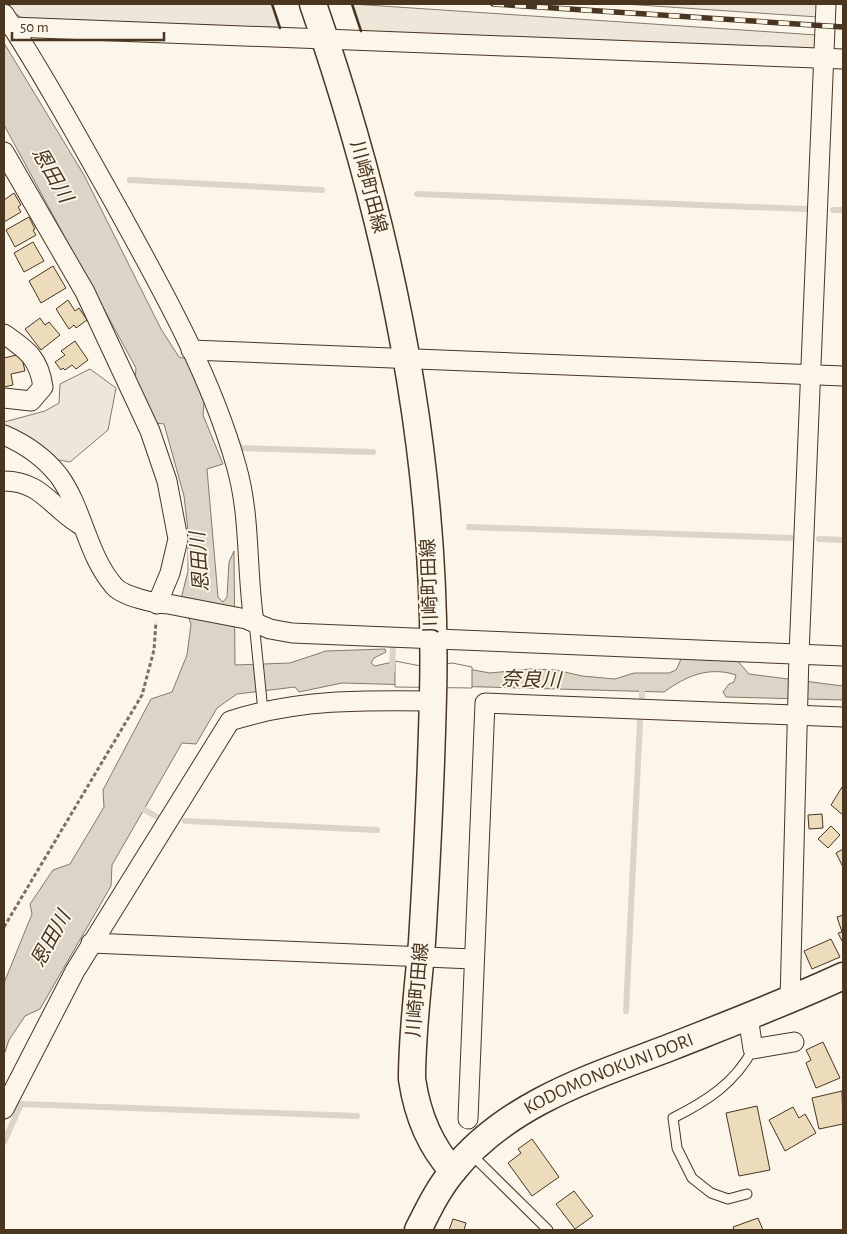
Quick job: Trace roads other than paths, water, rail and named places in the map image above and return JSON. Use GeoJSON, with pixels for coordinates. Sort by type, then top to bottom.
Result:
{"type":"FeatureCollection","features":[{"type":"Feature","properties":{"kind":"main road","name":"川崎町田線"},"geometry":{"type":"LineString","coordinates":[[313,4],[369,185],[407,359],[426,506],[431,561],[433,699],[430,828],[412,1057],[415,1099],[425,1128],[438,1153],[461,1162]]}},
{"type":"Feature","properties":{"kind":"main road","name":"KODOMONOKUNI DORI"},"geometry":{"type":"LineString","coordinates":[[418,1230],[432,1203],[461,1162],[511,1120],[561,1089],[790,1001],[843,976]]}},
{"type":"Feature","properties":{"kind":"street"},"geometry":{"type":"LineString","coordinates":[[790,1001],[809,375],[826,4]]}},
{"type":"Feature","properties":{"kind":"street"},"geometry":{"type":"LineString","coordinates":[[8,21],[325,39],[824,60],[843,59]]}},
{"type":"Feature","properties":{"kind":"street"},"geometry":{"type":"LineString","coordinates":[[8,21],[127,226],[191,350],[217,409],[236,465],[244,505],[252,625]]}},
{"type":"Feature","properties":{"kind":"street"},"geometry":{"type":"LineString","coordinates":[[4,152],[85,292],[124,374],[156,448],[167,481],[178,539],[163,604]]}},
{"type":"Feature","properties":{"kind":"street"},"geometry":{"type":"LineString","coordinates":[[4,334],[23,346],[40,368],[43,387],[31,401],[4,398]]}},
{"type":"Feature","properties":{"kind":"street"},"geometry":{"type":"LineString","coordinates":[[191,350],[843,376]]}},
{"type":"Feature","properties":{"kind":"street"},"geometry":{"type":"LineString","coordinates":[[4,435],[28,446],[58,476],[84,526],[99,562],[115,588],[163,604],[292,633],[432,642],[799,658],[843,656]]}},
{"type":"Feature","properties":{"kind":"street"},"geometry":{"type":"LineString","coordinates":[[4,481],[17,481],[34,488],[54,502],[76,523],[84,526]]}},
{"type":"Feature","properties":{"kind":"street"},"geometry":{"type":"LineString","coordinates":[[4,1109],[91,943],[230,721],[263,707],[349,700],[433,699]]}},
{"type":"Feature","properties":{"kind":"street"},"geometry":{"type":"LineString","coordinates":[[468,1119],[473,959],[485,703],[798,710],[843,716]]}},
{"type":"Feature","properties":{"kind":"street"},"geometry":{"type":"LineString","coordinates":[[91,943],[473,959]]}},
{"type":"Feature","properties":{"kind":"street"},"geometry":{"type":"LineString","coordinates":[[748,1017],[754,1049],[794,1042]]}},
{"type":"Feature","properties":{"kind":"lane"},"geometry":{"type":"LineString","coordinates":[[252,625],[263,707]]}},
{"type":"Feature","properties":{"kind":"lane"},"geometry":{"type":"LineString","coordinates":[[747,1194],[728,1199],[711,1193],[692,1178],[677,1148],[673,1118],[694,1108],[723,1088],[743,1069],[754,1049]]}},
{"type":"Feature","properties":{"kind":"lane"},"geometry":{"type":"LineString","coordinates":[[461,1162],[548,1230]]}},
{"type":"Feature","properties":{"kind":"water"},"geometry":{"type":"Polygon","coordinates":[[[4,43],[84,175],[161,329],[179,357],[187,359],[204,402],[203,415],[223,464],[207,469],[218,597],[223,602],[227,597],[229,562],[234,551],[235,665],[290,663],[326,651],[385,649],[386,652],[374,658],[371,663],[375,666],[388,663],[426,669],[468,669],[490,673],[530,669],[556,670],[582,676],[615,679],[634,673],[669,673],[676,670],[682,657],[736,659],[749,674],[843,686],[843,700],[726,697],[723,692],[729,684],[734,682],[736,675],[726,672],[698,674],[681,681],[664,692],[342,683],[299,692],[295,687],[237,694],[217,708],[196,744],[182,743],[112,865],[111,886],[40,1009],[25,1016],[9,1040],[4,1055],[4,983],[32,914],[30,904],[53,870],[70,864],[104,807],[103,790],[151,699],[172,692],[187,655],[191,624],[181,599],[188,571],[188,531],[184,496],[164,424],[155,423],[135,380],[136,368],[4,125],[4,43]]]}},
{"type":"Feature","properties":{"kind":"waterway"},"geometry":{"type":"LineString","coordinates":[[130,180],[322,190]]}},
{"type":"Feature","properties":{"kind":"waterway"},"geometry":{"type":"LineString","coordinates":[[417,194],[806,209]]}},
{"type":"Feature","properties":{"kind":"waterway"},"geometry":{"type":"LineString","coordinates":[[833,210],[843,210]]}},
{"type":"Feature","properties":{"kind":"waterway"},"geometry":{"type":"LineString","coordinates":[[237,441],[240,448],[373,452]]}},
{"type":"Feature","properties":{"kind":"waterway"},"geometry":{"type":"LineString","coordinates":[[469,527],[792,538]]}},
{"type":"Feature","properties":{"kind":"waterway"},"geometry":{"type":"LineString","coordinates":[[819,539],[843,540]]}},
{"type":"Feature","properties":{"kind":"waterway"},"geometry":{"type":"LineString","coordinates":[[392,670],[393,646]]}},
{"type":"Feature","properties":{"kind":"waterway"},"geometry":{"type":"LineString","coordinates":[[642,684],[642,697]]}},
{"type":"Feature","properties":{"kind":"waterway"},"geometry":{"type":"LineString","coordinates":[[626,1011],[640,721]]}},
{"type":"Feature","properties":{"kind":"waterway"},"geometry":{"type":"LineString","coordinates":[[136,805],[161,819]]}},
{"type":"Feature","properties":{"kind":"waterway"},"geometry":{"type":"LineString","coordinates":[[185,821],[377,830]]}},
{"type":"Feature","properties":{"kind":"waterway"},"geometry":{"type":"LineString","coordinates":[[4,1142],[21,1104],[357,1116]]}},
{"type":"Feature","properties":{"kind":"railway"},"geometry":{"type":"LineString","coordinates":[[493,4],[843,27]]}},
{"type":"Feature","properties":{"kind":"water label","name":"恩田川"},"geometry":{"type":"Point","coordinates":[52,175]}},
{"type":"Feature","properties":{"kind":"water label","name":"恩田川"},"geometry":{"type":"Point","coordinates":[200,562]}},
{"type":"Feature","properties":{"kind":"water label","name":"奈良川"},"geometry":{"type":"Point","coordinates":[531,680]}},
{"type":"Feature","properties":{"kind":"water label","name":"恩田川"},"geometry":{"type":"Point","coordinates":[51,939]}}]}
